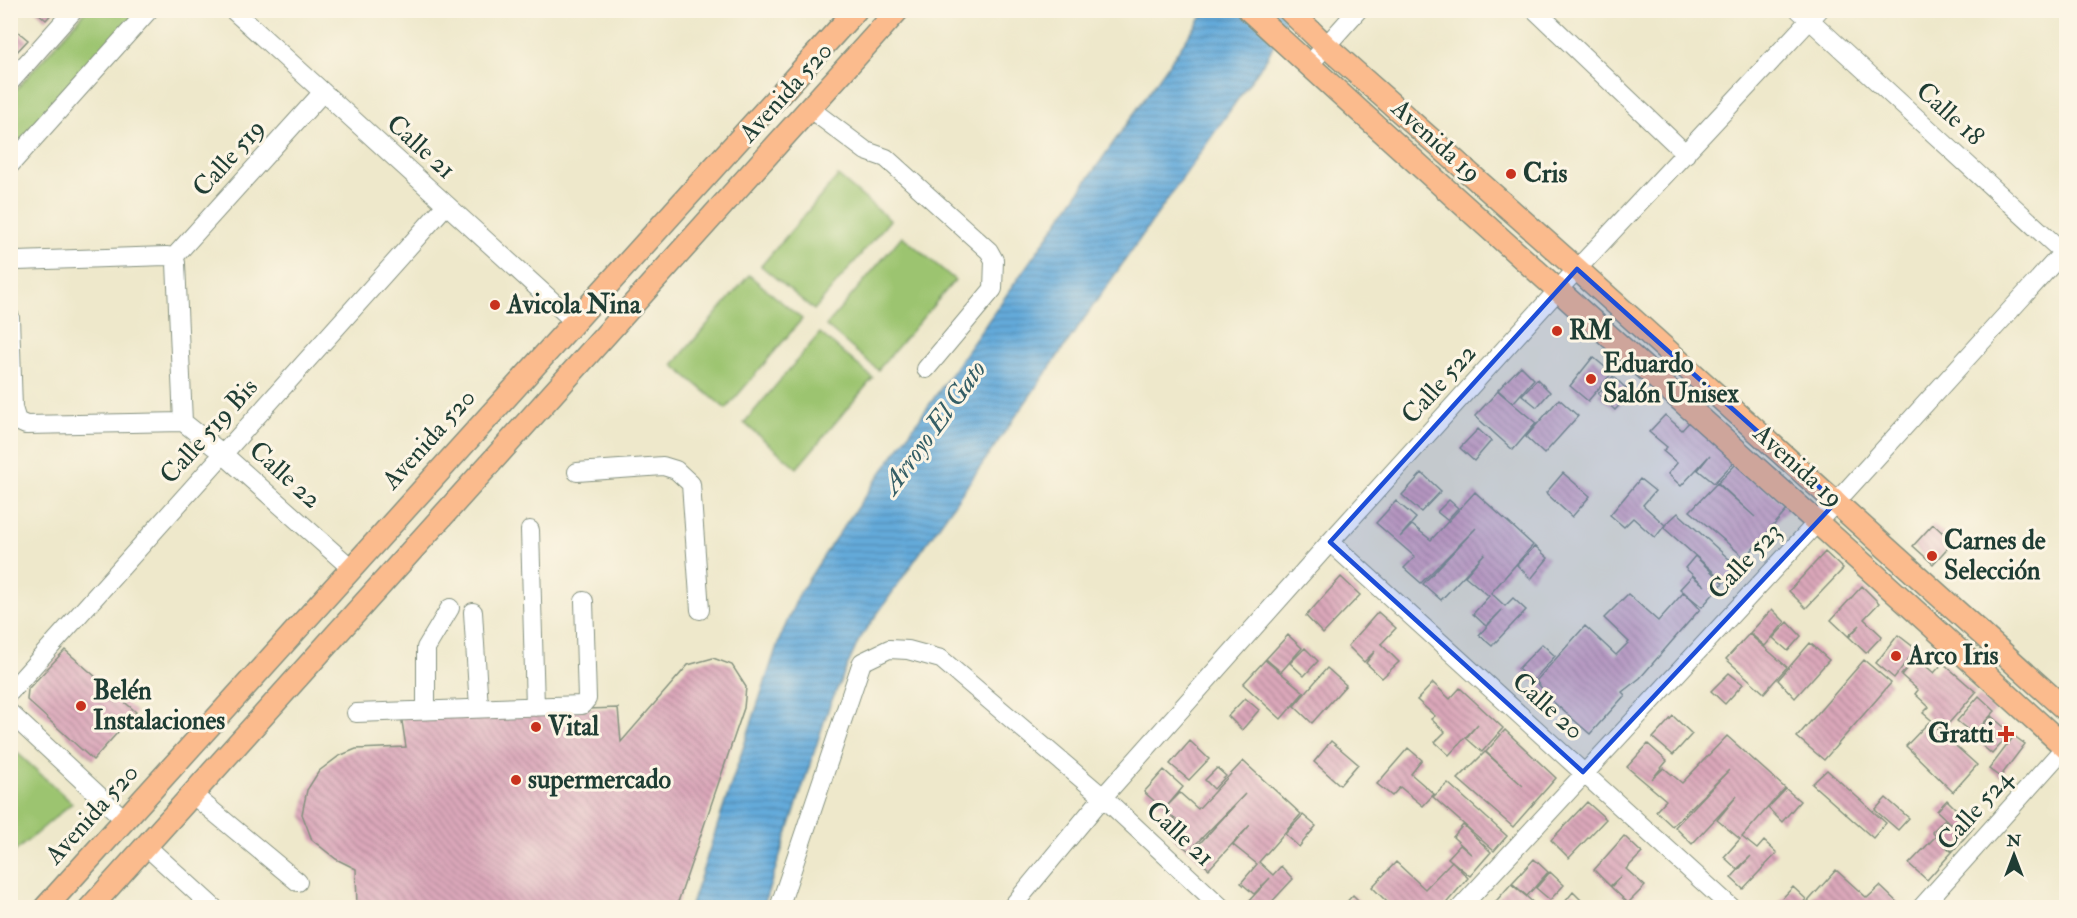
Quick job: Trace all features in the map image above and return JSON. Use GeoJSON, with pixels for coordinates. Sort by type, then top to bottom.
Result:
{"type":"FeatureCollection","features":[{"type":"Feature","properties":{"kind":"main road","name":"Avenida 520"},"geometry":{"type":"LineString","coordinates":[[45,908],[856,10]]}},
{"type":"Feature","properties":{"kind":"main road","name":"Avenida 520"},"geometry":{"type":"LineString","coordinates":[[90,908],[898,10]]}},
{"type":"Feature","properties":{"kind":"main road","name":"Avenida 19"},"geometry":{"type":"LineString","coordinates":[[1250,10],[2066,747]]}},
{"type":"Feature","properties":{"kind":"main road","name":"Avenida 19"},"geometry":{"type":"LineString","coordinates":[[1293,14],[2067,710]]}},
{"type":"Feature","properties":{"kind":"street"},"geometry":{"type":"LineString","coordinates":[[10,82],[74,10]]}},
{"type":"Feature","properties":{"kind":"street"},"geometry":{"type":"LineString","coordinates":[[10,165],[149,10]]}},
{"type":"Feature","properties":{"kind":"street","name":"Calle 21"},"geometry":{"type":"LineString","coordinates":[[233,10],[574,321]]}},
{"type":"Feature","properties":{"kind":"street"},"geometry":{"type":"LineString","coordinates":[[1309,65],[1358,10]]}},
{"type":"Feature","properties":{"kind":"street"},"geometry":{"type":"LineString","coordinates":[[1535,10],[1686,154]]}},
{"type":"Feature","properties":{"kind":"street","name":"Calle 522"},"geometry":{"type":"LineString","coordinates":[[1011,908],[1103,797],[1330,542],[1577,269],[1686,154],[1809,14]]}},
{"type":"Feature","properties":{"kind":"street","name":"Calle 18"},"geometry":{"type":"LineString","coordinates":[[1809,14],[2066,252]]}},
{"type":"Feature","properties":{"kind":"street","name":"Calle 519"},"geometry":{"type":"LineString","coordinates":[[174,257],[323,92]]}},
{"type":"Feature","properties":{"kind":"street"},"geometry":{"type":"LineString","coordinates":[[809,108],[866,151],[886,158],[989,251],[994,260],[993,289],[926,369]]}},
{"type":"Feature","properties":{"kind":"street","name":"Calle 519 Bis"},"geometry":{"type":"LineString","coordinates":[[10,692],[446,204]]}},
{"type":"Feature","properties":{"kind":"street","name":"Calle 523"},"geometry":{"type":"LineString","coordinates":[[1460,908],[1583,772],[2066,252]]}},
{"type":"Feature","properties":{"kind":"street"},"geometry":{"type":"LineString","coordinates":[[10,264],[17,261],[174,257],[183,422],[14,424],[10,317]]}},
{"type":"Feature","properties":{"kind":"street","name":"Calle 22"},"geometry":{"type":"LineString","coordinates":[[183,422],[222,453],[351,568]]}},
{"type":"Feature","properties":{"kind":"street"},"geometry":{"type":"LineString","coordinates":[[577,472],[663,466],[676,470],[691,484],[700,610]]}},
{"type":"Feature","properties":{"kind":"street"},"geometry":{"type":"LineString","coordinates":[[530,530],[536,706]]}},
{"type":"Feature","properties":{"kind":"street","name":"Calle 20"},"geometry":{"type":"LineString","coordinates":[[1330,542],[1731,908]]}},
{"type":"Feature","properties":{"kind":"street"},"geometry":{"type":"LineString","coordinates":[[356,712],[582,705],[586,699],[584,602]]}},
{"type":"Feature","properties":{"kind":"street"},"geometry":{"type":"LineString","coordinates":[[426,710],[426,648],[450,608]]}},
{"type":"Feature","properties":{"kind":"street"},"geometry":{"type":"LineString","coordinates":[[473,612],[479,708]]}},
{"type":"Feature","properties":{"kind":"street","name":"Calle 21"},"geometry":{"type":"LineString","coordinates":[[779,908],[862,662],[889,649],[908,650],[940,659],[1103,797],[1222,908]]}},
{"type":"Feature","properties":{"kind":"street"},"geometry":{"type":"LineString","coordinates":[[10,713],[125,820]]}},
{"type":"Feature","properties":{"kind":"street","name":"Calle 524"},"geometry":{"type":"LineString","coordinates":[[1921,908],[2066,747]]}},
{"type":"Feature","properties":{"kind":"street"},"geometry":{"type":"LineString","coordinates":[[192,794],[298,882]]}},
{"type":"Feature","properties":{"kind":"street"},"geometry":{"type":"LineString","coordinates":[[146,846],[214,908]]}},
{"type":"Feature","properties":{"kind":"highlighted area"},"geometry":{"type":"Polygon","coordinates":[[[1577,269],[1836,502],[1583,772],[1330,542],[1577,269]]]}},
{"type":"Feature","properties":{"kind":"green space"},"geometry":{"type":"Polygon","coordinates":[[[86,11],[138,11],[11,152],[11,95],[86,11]]]}},
{"type":"Feature","properties":{"kind":"green space"},"geometry":{"type":"Polygon","coordinates":[[[838,176],[890,220],[814,310],[761,266],[838,176]]]}},
{"type":"Feature","properties":{"kind":"green space"},"geometry":{"type":"Polygon","coordinates":[[[902,236],[955,280],[878,370],[826,326],[902,236]]]}},
{"type":"Feature","properties":{"kind":"green space"},"geometry":{"type":"Polygon","coordinates":[[[749,275],[802,319],[726,409],[673,365],[749,275]]]}},
{"type":"Feature","properties":{"kind":"green space"},"geometry":{"type":"Polygon","coordinates":[[[820,333],[873,378],[797,468],[744,423],[820,333]]]}},
{"type":"Feature","properties":{"kind":"green space"},"geometry":{"type":"Polygon","coordinates":[[[11,747],[72,803],[11,855],[11,747]]]}},
{"type":"Feature","properties":{"kind":"water","name":"Arroyo El Gato"},"geometry":{"type":"Polygon","coordinates":[[[1206,11],[1290,11],[1268,56],[859,640],[829,707],[763,907],[690,908],[778,643],[799,594],[830,546],[1206,11]]]}},
{"type":"Feature","properties":{"kind":"building"},"geometry":{"type":"Polygon","coordinates":[[[35,10],[55,10],[46,20],[35,10]]]}},
{"type":"Feature","properties":{"kind":"building"},"geometry":{"type":"Polygon","coordinates":[[[10,25],[28,40],[13,56],[10,54],[10,25]]]}},
{"type":"Feature","properties":{"kind":"building","name":"Eduardo Salón Unisex"},"geometry":{"type":"Polygon","coordinates":[[[1593,357],[1612,373],[1588,401],[1570,386],[1593,357]]]}},
{"type":"Feature","properties":{"kind":"building"},"geometry":{"type":"Polygon","coordinates":[[[1521,366],[1534,379],[1513,403],[1498,390],[1521,366]]]}},
{"type":"Feature","properties":{"kind":"building"},"geometry":{"type":"Polygon","coordinates":[[[1613,376],[1631,393],[1615,410],[1598,394],[1613,376]]]}},
{"type":"Feature","properties":{"kind":"building"},"geometry":{"type":"Polygon","coordinates":[[[1537,379],[1550,392],[1537,407],[1522,395],[1537,379]]]}},
{"type":"Feature","properties":{"kind":"building"},"geometry":{"type":"Polygon","coordinates":[[[1498,391],[1536,423],[1513,450],[1475,416],[1498,391]]]}},
{"type":"Feature","properties":{"kind":"building"},"geometry":{"type":"Polygon","coordinates":[[[1559,399],[1578,416],[1544,454],[1526,437],[1559,399]]]}},
{"type":"Feature","properties":{"kind":"building"},"geometry":{"type":"Polygon","coordinates":[[[1665,415],[1682,430],[1692,419],[1736,460],[1714,483],[1698,470],[1710,455],[1681,486],[1668,474],[1677,463],[1663,451],[1667,447],[1649,432],[1665,415]]]}},
{"type":"Feature","properties":{"kind":"building"},"geometry":{"type":"Polygon","coordinates":[[[1478,429],[1491,441],[1474,461],[1460,448],[1478,429]]]}},
{"type":"Feature","properties":{"kind":"building"},"geometry":{"type":"Polygon","coordinates":[[[1738,462],[1788,509],[1745,558],[1690,511],[1717,483],[1755,517],[1718,483],[1738,462]]]}},
{"type":"Feature","properties":{"kind":"building"},"geometry":{"type":"Polygon","coordinates":[[[1422,473],[1441,491],[1421,512],[1402,495],[1422,473]]]}},
{"type":"Feature","properties":{"kind":"building"},"geometry":{"type":"Polygon","coordinates":[[[1563,473],[1590,496],[1572,517],[1546,493],[1563,473]]]}},
{"type":"Feature","properties":{"kind":"building"},"geometry":{"type":"Polygon","coordinates":[[[1640,479],[1655,491],[1643,505],[1665,525],[1655,538],[1633,518],[1624,527],[1610,515],[1640,479]]]}},
{"type":"Feature","properties":{"kind":"building"},"geometry":{"type":"Polygon","coordinates":[[[1475,492],[1533,545],[1491,593],[1505,606],[1513,598],[1526,610],[1492,646],[1479,635],[1502,610],[1486,626],[1473,614],[1489,596],[1465,576],[1485,553],[1441,600],[1423,584],[1476,528],[1421,583],[1404,568],[1415,557],[1376,523],[1396,501],[1416,518],[1400,537],[1412,525],[1431,540],[1475,492]]]}},
{"type":"Feature","properties":{"kind":"building"},"geometry":{"type":"Polygon","coordinates":[[[1449,500],[1458,508],[1447,520],[1437,512],[1449,500]]]}},
{"type":"Feature","properties":{"kind":"building"},"geometry":{"type":"Polygon","coordinates":[[[1678,513],[1738,567],[1725,582],[1664,528],[1678,513]]]}},
{"type":"Feature","properties":{"kind":"building"},"geometry":{"type":"Polygon","coordinates":[[[1933,524],[1953,542],[1933,564],[1913,546],[1933,524]]]}},
{"type":"Feature","properties":{"kind":"building"},"geometry":{"type":"Polygon","coordinates":[[[1535,546],[1548,558],[1531,579],[1517,565],[1535,546]]]}},
{"type":"Feature","properties":{"kind":"building"},"geometry":{"type":"Polygon","coordinates":[[[1825,552],[1843,569],[1806,608],[1789,591],[1825,552]]]}},
{"type":"Feature","properties":{"kind":"building"},"geometry":{"type":"Polygon","coordinates":[[[1695,556],[1723,583],[1702,607],[1680,589],[1692,576],[1705,586],[1685,568],[1695,556]]]}},
{"type":"Feature","properties":{"kind":"building"},"geometry":{"type":"Polygon","coordinates":[[[1341,577],[1360,595],[1323,634],[1306,616],[1341,577]]]}},
{"type":"Feature","properties":{"kind":"building"},"geometry":{"type":"Polygon","coordinates":[[[1862,586],[1879,603],[1864,619],[1882,636],[1866,653],[1849,637],[1860,625],[1848,636],[1831,620],[1862,586]]]}},
{"type":"Feature","properties":{"kind":"building"},"geometry":{"type":"Polygon","coordinates":[[[1684,592],[1700,609],[1640,678],[1622,692],[1625,695],[1590,734],[1551,700],[1536,681],[1585,626],[1616,655],[1629,642],[1604,618],[1628,594],[1658,621],[1684,592]]]}},
{"type":"Feature","properties":{"kind":"building"},"geometry":{"type":"Polygon","coordinates":[[[1772,609],[1785,622],[1765,646],[1750,633],[1772,609]]]}},
{"type":"Feature","properties":{"kind":"building"},"geometry":{"type":"Polygon","coordinates":[[[1378,612],[1396,628],[1381,644],[1399,662],[1382,678],[1366,663],[1375,651],[1364,662],[1348,646],[1378,612]]]}},
{"type":"Feature","properties":{"kind":"building"},"geometry":{"type":"Polygon","coordinates":[[[1788,622],[1801,636],[1788,651],[1773,638],[1788,622]]]}},
{"type":"Feature","properties":{"kind":"building"},"geometry":{"type":"Polygon","coordinates":[[[1749,634],[1787,667],[1764,693],[1726,659],[1749,634]]]}},
{"type":"Feature","properties":{"kind":"building"},"geometry":{"type":"Polygon","coordinates":[[[1288,635],[1302,648],[1281,672],[1266,659],[1288,635]]]}},
{"type":"Feature","properties":{"kind":"building","name":"Arco Iris"},"geometry":{"type":"Polygon","coordinates":[[[1898,635],[1916,649],[1894,678],[1876,663],[1898,635]]]}},
{"type":"Feature","properties":{"kind":"building"},"geometry":{"type":"Polygon","coordinates":[[[1810,643],[1829,660],[1795,698],[1778,680],[1810,643]]]}},
{"type":"Feature","properties":{"kind":"building"},"geometry":{"type":"Polygon","coordinates":[[[1542,644],[1555,656],[1532,682],[1518,669],[1542,644]]]}},
{"type":"Feature","properties":{"kind":"building"},"geometry":{"type":"Polygon","coordinates":[[[1305,648],[1318,661],[1304,676],[1290,663],[1305,648]]]}},
{"type":"Feature","properties":{"kind":"building","name":"Belén Instalaciones"},"geometry":{"type":"Polygon","coordinates":[[[65,650],[136,712],[93,760],[27,700],[28,689],[65,650]]]}},
{"type":"Feature","properties":{"kind":"building","name":"supermercado"},"geometry":{"type":"Polygon","coordinates":[[[713,658],[732,665],[746,687],[744,708],[676,908],[357,908],[356,869],[336,859],[312,840],[302,814],[307,790],[319,771],[339,756],[356,749],[406,747],[401,715],[618,708],[621,742],[688,665],[713,658]]]}},
{"type":"Feature","properties":{"kind":"building"},"geometry":{"type":"Polygon","coordinates":[[[1916,658],[1934,673],[1943,663],[1976,692],[1943,730],[1923,713],[1929,707],[1915,694],[1918,690],[1901,675],[1916,658]]]}},
{"type":"Feature","properties":{"kind":"building"},"geometry":{"type":"Polygon","coordinates":[[[1265,660],[1304,692],[1281,719],[1243,684],[1265,660]]]}},
{"type":"Feature","properties":{"kind":"building"},"geometry":{"type":"Polygon","coordinates":[[[1864,660],[1891,683],[1824,760],[1797,737],[1864,660]]]}},
{"type":"Feature","properties":{"kind":"building"},"geometry":{"type":"Polygon","coordinates":[[[1327,668],[1346,685],[1312,723],[1294,706],[1327,668]]]}},
{"type":"Feature","properties":{"kind":"building"},"geometry":{"type":"Polygon","coordinates":[[[1729,673],[1743,684],[1725,704],[1711,691],[1729,673]]]}},
{"type":"Feature","properties":{"kind":"building"},"geometry":{"type":"Polygon","coordinates":[[[1433,683],[1450,699],[1460,688],[1503,728],[1482,752],[1466,738],[1478,724],[1449,755],[1435,742],[1445,732],[1431,719],[1435,716],[1417,700],[1433,683]]]}},
{"type":"Feature","properties":{"kind":"building"},"geometry":{"type":"Polygon","coordinates":[[[1979,696],[1995,711],[1973,734],[1957,721],[1979,696]]]}},
{"type":"Feature","properties":{"kind":"building"},"geometry":{"type":"Polygon","coordinates":[[[1245,698],[1259,710],[1242,730],[1228,716],[1245,698]]]}},
{"type":"Feature","properties":{"kind":"building"},"geometry":{"type":"Polygon","coordinates":[[[1673,716],[1692,734],[1673,755],[1653,738],[1673,716]]]}},
{"type":"Feature","properties":{"kind":"building"},"geometry":{"type":"Polygon","coordinates":[[[1991,716],[2011,733],[1992,754],[1972,737],[1991,716]]]}},
{"type":"Feature","properties":{"kind":"building"},"geometry":{"type":"Polygon","coordinates":[[[1929,722],[1977,765],[1953,792],[1906,746],[1929,722]]]}},
{"type":"Feature","properties":{"kind":"building"},"geometry":{"type":"Polygon","coordinates":[[[1505,730],[1556,778],[1513,827],[1458,779],[1485,752],[1523,786],[1486,752],[1505,730]]]}},
{"type":"Feature","properties":{"kind":"building"},"geometry":{"type":"Polygon","coordinates":[[[1727,736],[1785,788],[1742,837],[1757,849],[1764,841],[1777,853],[1743,889],[1731,878],[1751,856],[1737,869],[1724,857],[1740,839],[1717,820],[1737,796],[1692,844],[1675,827],[1729,770],[1672,826],[1656,811],[1666,800],[1627,767],[1648,744],[1667,761],[1652,779],[1664,768],[1682,783],[1727,736]]]}},
{"type":"Feature","properties":{"kind":"building"},"geometry":{"type":"Polygon","coordinates":[[[2014,736],[2025,744],[2000,777],[1989,769],[2014,736]]]}},
{"type":"Feature","properties":{"kind":"building"},"geometry":{"type":"Polygon","coordinates":[[[1190,741],[1209,759],[1189,780],[1170,764],[1190,741]]]}},
{"type":"Feature","properties":{"kind":"building"},"geometry":{"type":"Polygon","coordinates":[[[1331,741],[1358,764],[1340,785],[1314,762],[1331,741]]]}},
{"type":"Feature","properties":{"kind":"building"},"geometry":{"type":"Polygon","coordinates":[[[1408,748],[1422,760],[1411,774],[1434,794],[1423,806],[1400,787],[1392,796],[1377,784],[1408,748]]]}},
{"type":"Feature","properties":{"kind":"building"},"geometry":{"type":"Polygon","coordinates":[[[1243,761],[1301,814],[1259,862],[1273,875],[1281,866],[1293,879],[1266,908],[1252,908],[1247,903],[1270,878],[1254,894],[1241,883],[1257,864],[1233,845],[1250,825],[1209,869],[1191,853],[1245,794],[1189,851],[1172,837],[1183,826],[1144,792],[1164,770],[1183,787],[1168,805],[1180,793],[1198,809],[1243,761]]]}},
{"type":"Feature","properties":{"kind":"building"},"geometry":{"type":"Polygon","coordinates":[[[1217,768],[1226,776],[1214,789],[1205,780],[1217,768]]]}},
{"type":"Feature","properties":{"kind":"building"},"geometry":{"type":"Polygon","coordinates":[[[1827,770],[1886,823],[1873,838],[1812,784],[1827,770]]]}},
{"type":"Feature","properties":{"kind":"building"},"geometry":{"type":"Polygon","coordinates":[[[1448,783],[1507,836],[1494,851],[1433,797],[1448,783]]]}},
{"type":"Feature","properties":{"kind":"building"},"geometry":{"type":"Polygon","coordinates":[[[1786,789],[1800,801],[1782,822],[1768,808],[1786,789]]]}},
{"type":"Feature","properties":{"kind":"building"},"geometry":{"type":"Polygon","coordinates":[[[1886,798],[1909,818],[1898,830],[1875,810],[1886,798]]]}},
{"type":"Feature","properties":{"kind":"building"},"geometry":{"type":"Polygon","coordinates":[[[1947,800],[1974,827],[1953,851],[1938,839],[1952,852],[1927,880],[1909,864],[1936,836],[1932,832],[1944,820],[1955,828],[1937,811],[1947,800]]]}},
{"type":"Feature","properties":{"kind":"building"},"geometry":{"type":"Polygon","coordinates":[[[1587,802],[1606,819],[1569,858],[1551,840],[1587,802]]]}},
{"type":"Feature","properties":{"kind":"building"},"geometry":{"type":"Polygon","coordinates":[[[1303,815],[1316,826],[1299,847],[1285,834],[1303,815]]]}},
{"type":"Feature","properties":{"kind":"building"},"geometry":{"type":"Polygon","coordinates":[[[1463,825],[1491,852],[1470,876],[1448,858],[1460,845],[1472,855],[1453,837],[1463,825]]]}},
{"type":"Feature","properties":{"kind":"building"},"geometry":{"type":"Polygon","coordinates":[[[1624,836],[1642,853],[1626,869],[1645,886],[1628,903],[1611,887],[1621,876],[1610,886],[1594,870],[1624,836]]]}},
{"type":"Feature","properties":{"kind":"building"},"geometry":{"type":"Polygon","coordinates":[[[1534,859],[1548,872],[1527,896],[1512,883],[1534,859]]]}},
{"type":"Feature","properties":{"kind":"building"},"geometry":{"type":"Polygon","coordinates":[[[1452,861],[1468,878],[1442,908],[1393,908],[1372,887],[1396,862],[1425,889],[1452,861]]]}},
{"type":"Feature","properties":{"kind":"building"},"geometry":{"type":"Polygon","coordinates":[[[1836,870],[1867,898],[1880,886],[1903,908],[1802,908],[1836,870]]]}},
{"type":"Feature","properties":{"kind":"building"},"geometry":{"type":"Polygon","coordinates":[[[1550,872],[1564,885],[1550,900],[1536,888],[1550,872]]]}},
{"type":"Feature","properties":{"kind":"building"},"geometry":{"type":"Polygon","coordinates":[[[1511,884],[1527,897],[1539,908],[1490,908],[1511,884]]]}},
{"type":"Feature","properties":{"kind":"building"},"geometry":{"type":"Polygon","coordinates":[[[1793,887],[1806,899],[1799,908],[1773,908],[1793,887]]]}},
{"type":"Feature","properties":{"kind":"building"},"geometry":{"type":"Polygon","coordinates":[[[1573,892],[1589,908],[1560,908],[1573,892]]]}},
{"type":"Feature","properties":{"kind":"building"},"geometry":{"type":"Polygon","coordinates":[[[1353,895],[1366,908],[1341,908],[1353,895]]]}},
{"type":"Feature","properties":{"kind":"place","name":"Cris"},"geometry":{"type":"Point","coordinates":[1511,174]}},
{"type":"Feature","properties":{"kind":"place","name":"Avicola Nina"},"geometry":{"type":"Point","coordinates":[495,305]}},
{"type":"Feature","properties":{"kind":"place","name":"RM"},"geometry":{"type":"Point","coordinates":[1557,331]}},
{"type":"Feature","properties":{"kind":"place","name":"Eduardo Salón Unisex"},"geometry":{"type":"Point","coordinates":[1591,379]}},
{"type":"Feature","properties":{"kind":"place","name":"Carnes de Selección"},"geometry":{"type":"Point","coordinates":[1932,556]}},
{"type":"Feature","properties":{"kind":"place","name":"Arco Iris"},"geometry":{"type":"Point","coordinates":[1896,656]}},
{"type":"Feature","properties":{"kind":"place","name":"Belén Instalaciones"},"geometry":{"type":"Point","coordinates":[81,706]}},
{"type":"Feature","properties":{"kind":"place","name":"Vital"},"geometry":{"type":"Point","coordinates":[536,727]}},
{"type":"Feature","properties":{"kind":"place","name":"Gratti"},"geometry":{"type":"Point","coordinates":[2006,734]}},
{"type":"Feature","properties":{"kind":"place","name":"supermercado"},"geometry":{"type":"Point","coordinates":[516,780]}}]}
